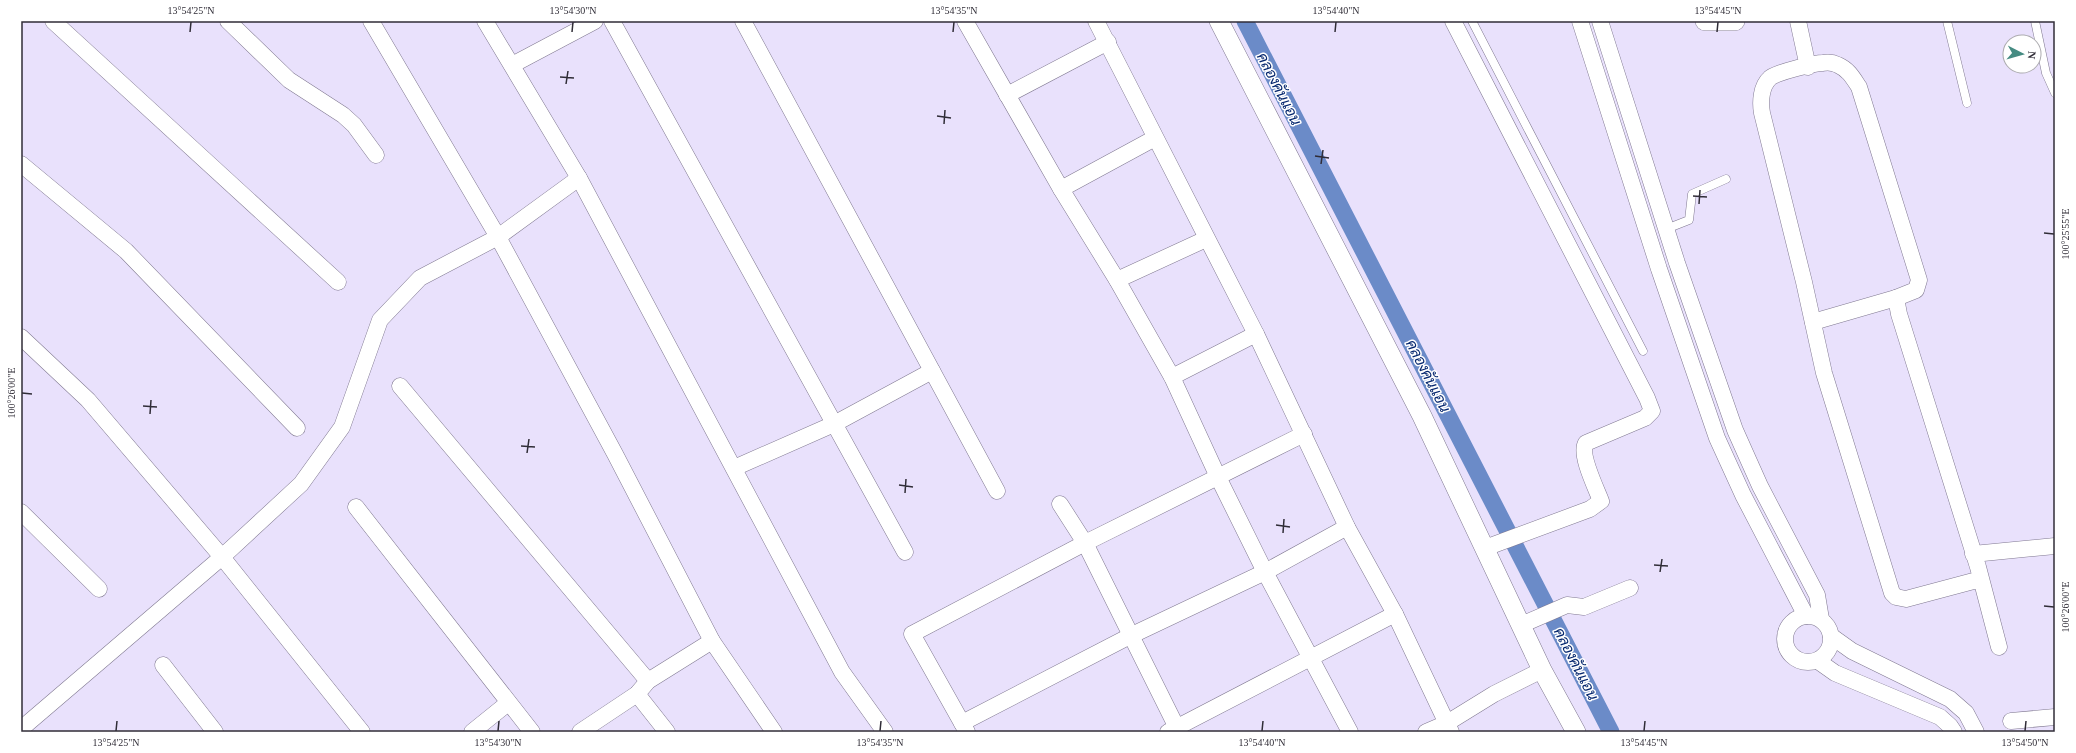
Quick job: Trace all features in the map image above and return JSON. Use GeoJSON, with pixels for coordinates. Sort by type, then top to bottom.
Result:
{"type":"FeatureCollection","features":[{"type":"Feature","properties":{"kind":"street"},"geometry":{"type":"LineString","coordinates":[[53,21],[338,282]]}},
{"type":"Feature","properties":{"kind":"street"},"geometry":{"type":"LineString","coordinates":[[228,21],[289,80],[343,115],[354,125],[376,155]]}},
{"type":"Feature","properties":{"kind":"street"},"geometry":{"type":"LineString","coordinates":[[371,21],[498,237],[615,454],[712,641],[774,732]]}},
{"type":"Feature","properties":{"kind":"street"},"geometry":{"type":"LineString","coordinates":[[485,21],[579,178],[842,672],[885,732]]}},
{"type":"Feature","properties":{"kind":"street"},"geometry":{"type":"LineString","coordinates":[[512,65],[595,21]]}},
{"type":"Feature","properties":{"kind":"street"},"geometry":{"type":"LineString","coordinates":[[612,21],[905,552]]}},
{"type":"Feature","properties":{"kind":"street"},"geometry":{"type":"LineString","coordinates":[[743,21],[997,491]]}},
{"type":"Feature","properties":{"kind":"street"},"geometry":{"type":"LineString","coordinates":[[965,21],[1061,189],[1117,280],[1172,377],[1218,477],[1265,572],[1350,732]]}},
{"type":"Feature","properties":{"kind":"street"},"geometry":{"type":"LineString","coordinates":[[1096,21],[1108,42],[1206,239],[1256,334],[1348,527],[1395,614],[1449,727]]}},
{"type":"Feature","properties":{"kind":"street"},"geometry":{"type":"LineString","coordinates":[[1219,21],[1422,416],[1493,545],[1527,622],[1542,670],[1576,732]]}},
{"type":"Feature","properties":{"kind":"street"},"geometry":{"type":"LineString","coordinates":[[1453,21],[1652,411],[1645,418],[1586,443],[1583,447],[1584,456],[1601,501],[1590,509],[1493,545]]}},
{"type":"Feature","properties":{"kind":"street"},"geometry":{"type":"LineString","coordinates":[[1580,21],[1659,270],[1717,438],[1743,495],[1814,618],[1829,626],[1832,636],[1828,649],[1818,661]]}},
{"type":"Feature","properties":{"kind":"street"},"geometry":{"type":"LineString","coordinates":[[1600,21],[1677,263],[1735,430],[1760,486],[1817,596],[1820,607],[1814,618]]}},
{"type":"Feature","properties":{"kind":"street"},"geometry":{"type":"LineString","coordinates":[[1705,21],[1735,21]]}},
{"type":"Feature","properties":{"kind":"street"},"geometry":{"type":"LineString","coordinates":[[1798,21],[1808,67]]}},
{"type":"Feature","properties":{"kind":"street"},"geometry":{"type":"LineString","coordinates":[[1007,95],[1108,42]]}},
{"type":"Feature","properties":{"kind":"street"},"geometry":{"type":"LineString","coordinates":[[1813,322],[1896,298],[1916,290],[1920,280],[1859,88],[1850,73],[1837,64],[1822,63],[1786,71],[1770,77],[1764,88],[1761,107],[1824,373],[1892,593],[1896,597],[1906,599],[1981,580]]}},
{"type":"Feature","properties":{"kind":"street"},"geometry":{"type":"LineString","coordinates":[[1061,189],[1155,138]]}},
{"type":"Feature","properties":{"kind":"street"},"geometry":{"type":"LineString","coordinates":[[21,164],[126,251],[297,428]]}},
{"type":"Feature","properties":{"kind":"street"},"geometry":{"type":"LineString","coordinates":[[21,730],[222,557],[301,484],[342,427],[380,320],[420,278],[498,237],[579,178]]}},
{"type":"Feature","properties":{"kind":"street"},"geometry":{"type":"LineString","coordinates":[[1117,280],[1206,239]]}},
{"type":"Feature","properties":{"kind":"street"},"geometry":{"type":"LineString","coordinates":[[1659,270],[1677,263]]}},
{"type":"Feature","properties":{"kind":"street"},"geometry":{"type":"LineString","coordinates":[[1896,298],[1908,345],[1981,580],[1999,647]]}},
{"type":"Feature","properties":{"kind":"street"},"geometry":{"type":"LineString","coordinates":[[1172,377],[1256,334]]}},
{"type":"Feature","properties":{"kind":"street"},"geometry":{"type":"LineString","coordinates":[[21,337],[88,400],[222,557],[362,732]]}},
{"type":"Feature","properties":{"kind":"street"},"geometry":{"type":"LineString","coordinates":[[734,468],[834,424],[932,371]]}},
{"type":"Feature","properties":{"kind":"street"},"geometry":{"type":"LineString","coordinates":[[400,386],[648,681]]}},
{"type":"Feature","properties":{"kind":"street"},"geometry":{"type":"LineString","coordinates":[[1717,438],[1735,430]]}},
{"type":"Feature","properties":{"kind":"street"},"geometry":{"type":"LineString","coordinates":[[1304,434],[1086,543],[912,634],[964,728],[1130,636],[1265,572],[1348,527]]}},
{"type":"Feature","properties":{"kind":"street"},"geometry":{"type":"LineString","coordinates":[[1060,504],[1086,543],[1175,730],[1395,614]]}},
{"type":"Feature","properties":{"kind":"street"},"geometry":{"type":"LineString","coordinates":[[356,508],[532,732]]}},
{"type":"Feature","properties":{"kind":"street"},"geometry":{"type":"LineString","coordinates":[[21,512],[99,589]]}},
{"type":"Feature","properties":{"kind":"street"},"geometry":{"type":"LineString","coordinates":[[1973,554],[2055,546]]}},
{"type":"Feature","properties":{"kind":"street"},"geometry":{"type":"LineString","coordinates":[[1527,622],[1568,605],[1584,607],[1630,588]]}},
{"type":"Feature","properties":{"kind":"street"},"geometry":{"type":"LineString","coordinates":[[1814,618],[1794,620],[1789,626],[1785,636],[1786,647],[1789,653],[1796,659],[1804,662],[1818,661],[1835,673],[1940,717],[1954,732]]}},
{"type":"Feature","properties":{"kind":"street"},"geometry":{"type":"LineString","coordinates":[[1832,636],[1852,651],[1950,700],[1966,713],[1976,732]]}},
{"type":"Feature","properties":{"kind":"street"},"geometry":{"type":"LineString","coordinates":[[580,732],[637,694],[648,681],[712,641]]}},
{"type":"Feature","properties":{"kind":"street"},"geometry":{"type":"LineString","coordinates":[[163,665],[215,732]]}},
{"type":"Feature","properties":{"kind":"street"},"geometry":{"type":"LineString","coordinates":[[1426,732],[1449,727],[1494,694],[1542,670]]}},
{"type":"Feature","properties":{"kind":"street"},"geometry":{"type":"LineString","coordinates":[[637,694],[667,732]]}},
{"type":"Feature","properties":{"kind":"street"},"geometry":{"type":"LineString","coordinates":[[472,732],[508,703]]}},
{"type":"Feature","properties":{"kind":"street"},"geometry":{"type":"LineString","coordinates":[[2011,721],[2055,717]]}},
{"type":"Feature","properties":{"kind":"lane"},"geometry":{"type":"LineString","coordinates":[[1472,21],[1643,351]]}},
{"type":"Feature","properties":{"kind":"lane"},"geometry":{"type":"LineString","coordinates":[[1947,21],[1967,103]]}},
{"type":"Feature","properties":{"kind":"lane"},"geometry":{"type":"LineString","coordinates":[[2035,21],[2046,73],[2055,93]]}},
{"type":"Feature","properties":{"kind":"lane"},"geometry":{"type":"LineString","coordinates":[[1666,229],[1689,220],[1692,194],[1726,178]]}},
{"type":"Feature","properties":{"kind":"waterway","name":"คลองคันแอน"},"geometry":{"type":"LineString","coordinates":[[1245,21],[1611,732]]}}]}
